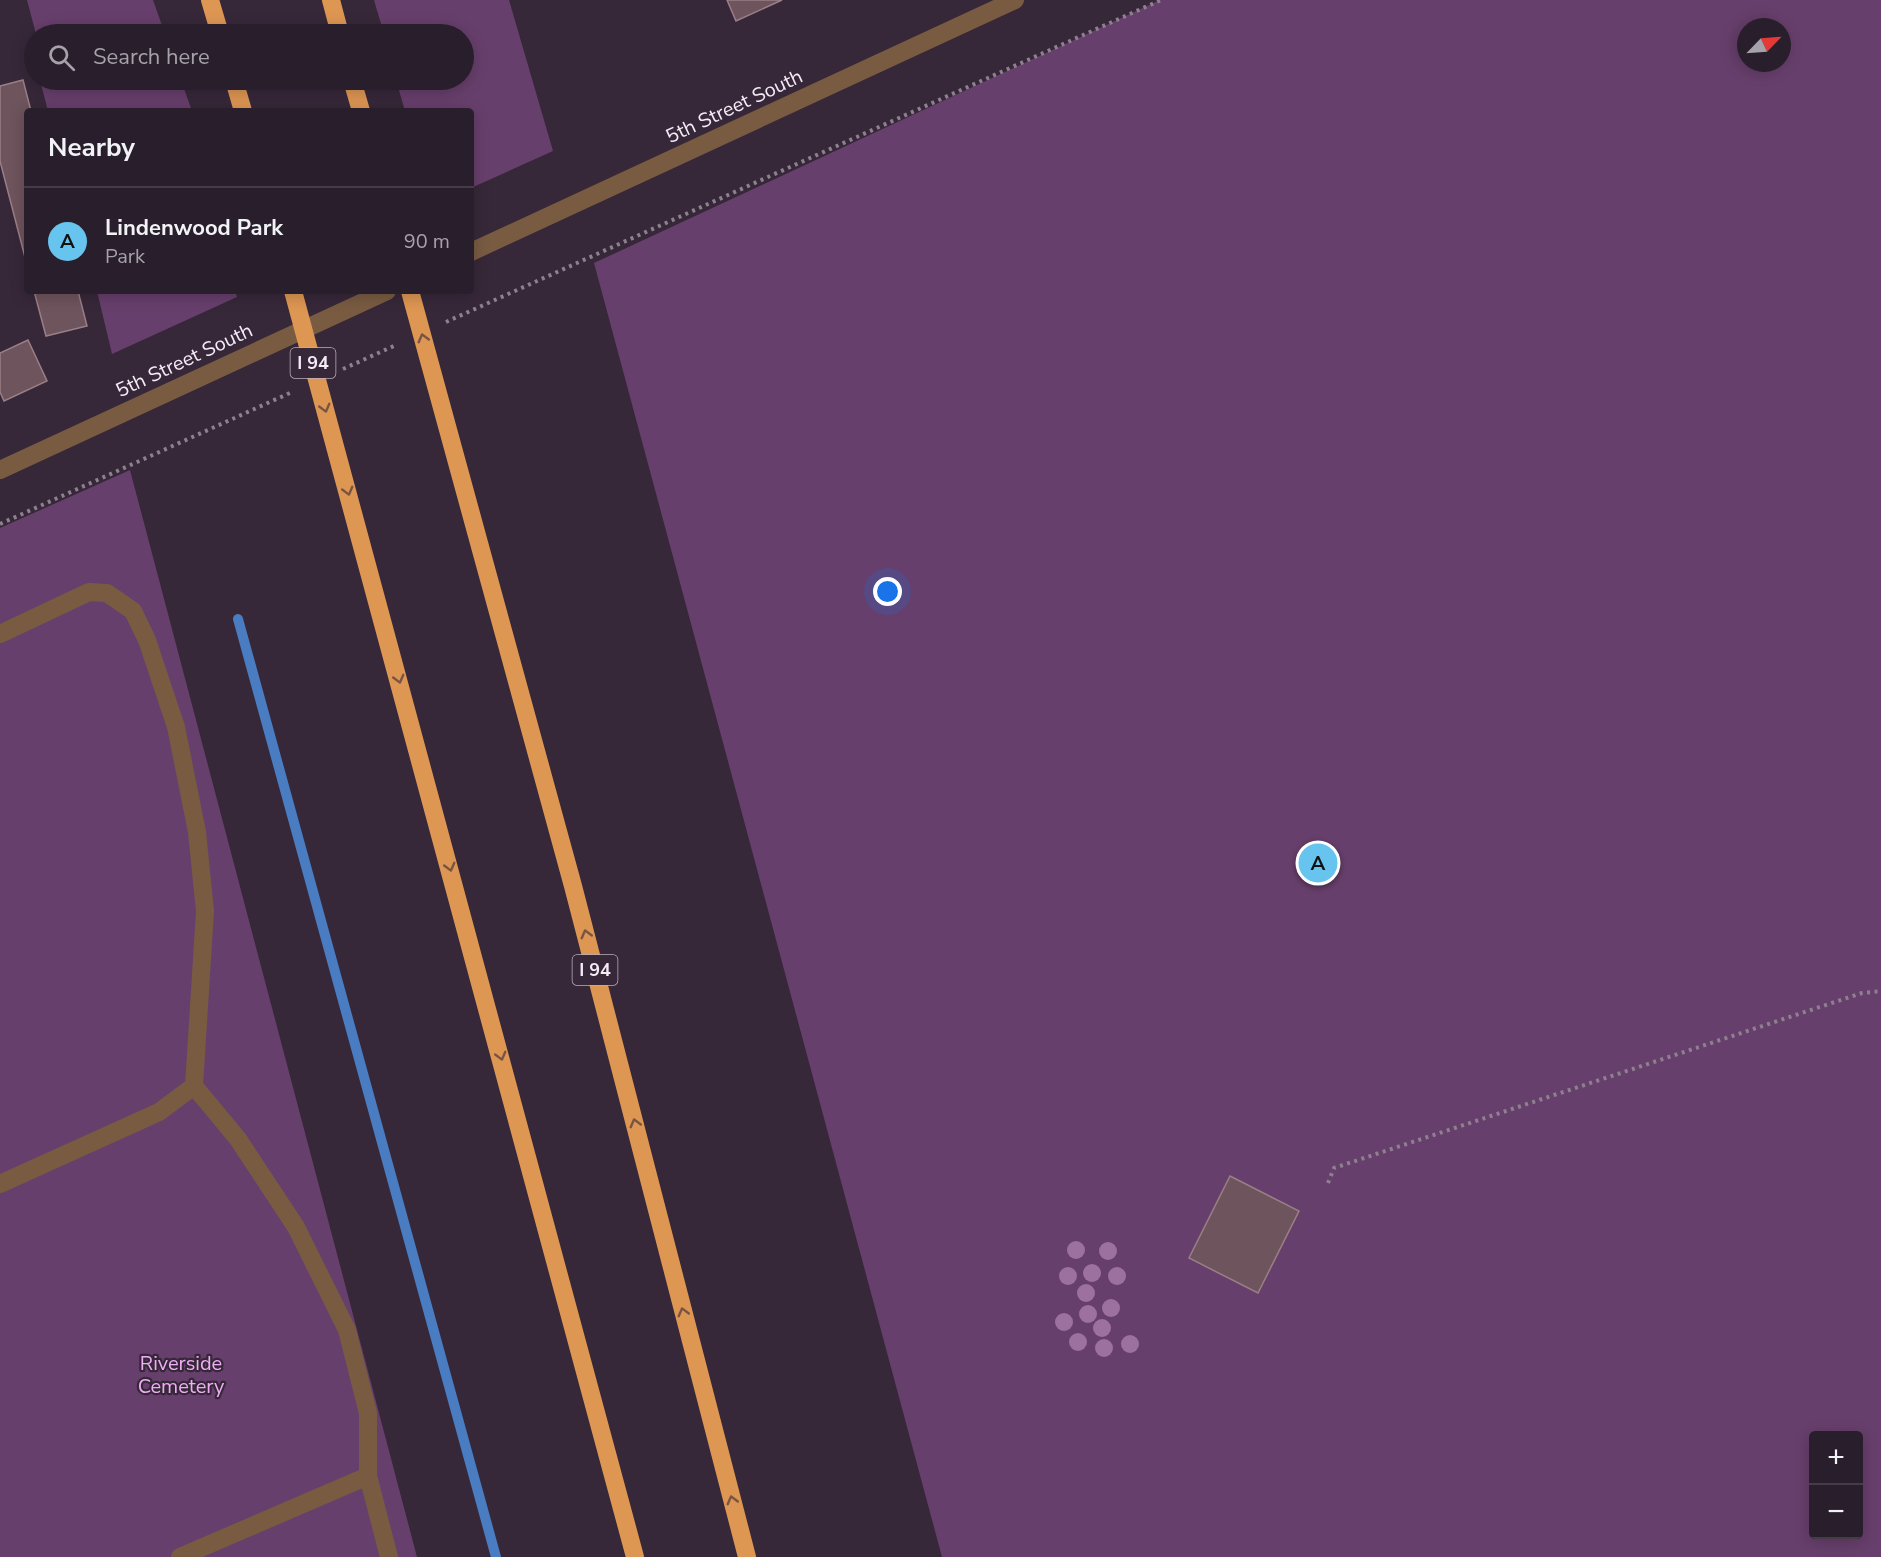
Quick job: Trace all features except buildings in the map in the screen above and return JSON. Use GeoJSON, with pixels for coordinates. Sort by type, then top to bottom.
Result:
{"type":"FeatureCollection","features":[{"type":"Feature","properties":{"kind":"highway"},"geometry":{"type":"LineString","coordinates":[[210,0],[217,24]]}},
{"type":"Feature","properties":{"kind":"highway"},"geometry":{"type":"LineString","coordinates":[[331,0],[337,24]]}},
{"type":"Feature","properties":{"kind":"highway"},"geometry":{"type":"LineString","coordinates":[[237,90],[242,108]]}},
{"type":"Feature","properties":{"kind":"highway"},"geometry":{"type":"LineString","coordinates":[[355,90],[360,108]]}},
{"type":"Feature","properties":{"kind":"highway","name":"I 94"},"geometry":{"type":"LineString","coordinates":[[294,294],[635,1557]]}},
{"type":"Feature","properties":{"kind":"highway","name":"I 94"},"geometry":{"type":"LineString","coordinates":[[411,294],[573,886],[747,1557]]}},
{"type":"Feature","properties":{"kind":"street","name":"5th Street South"},"geometry":{"type":"LineString","coordinates":[[474,251],[1015,0]]}},
{"type":"Feature","properties":{"kind":"street","name":"5th Street South"},"geometry":{"type":"LineString","coordinates":[[0,470],[381,294]]}},
{"type":"Feature","properties":{"kind":"street"},"geometry":{"type":"LineString","coordinates":[[0,634],[89,592],[107,593],[132,611],[147,640],[176,728],[197,832],[205,911],[194,1086],[237,1139],[296,1227],[347,1330],[368,1413],[368,1476],[389,1557]]}},
{"type":"Feature","properties":{"kind":"street"},"geometry":{"type":"LineString","coordinates":[[0,1184],[159,1112],[194,1086]]}},
{"type":"Feature","properties":{"kind":"street"},"geometry":{"type":"LineString","coordinates":[[180,1557],[368,1476]]}},
{"type":"Feature","properties":{"kind":"path"},"geometry":{"type":"LineString","coordinates":[[445,323],[1161,0]]}},
{"type":"Feature","properties":{"kind":"path"},"geometry":{"type":"LineString","coordinates":[[336,372],[402,342]]}},
{"type":"Feature","properties":{"kind":"path"},"geometry":{"type":"LineString","coordinates":[[0,524],[293,391]]}},
{"type":"Feature","properties":{"kind":"path"},"geometry":{"type":"LineString","coordinates":[[1328,1183],[1334,1168],[1862,993],[1881,991]]}},
{"type":"Feature","properties":{"kind":"green space"},"geometry":{"type":"Polygon","coordinates":[[[27,0],[153,0],[161,24],[33,24],[27,0]]]}},
{"type":"Feature","properties":{"kind":"green space"},"geometry":{"type":"Polygon","coordinates":[[[374,0],[509,0],[553,151],[474,187],[474,108],[404,108],[399,90],[474,90],[474,24],[381,24],[374,0]]]}},
{"type":"Feature","properties":{"kind":"green space"},"geometry":{"type":"Polygon","coordinates":[[[1160,0],[1881,0],[1881,1557],[942,1557],[594,263],[1160,0]]]}},
{"type":"Feature","properties":{"kind":"green space"},"geometry":{"type":"Polygon","coordinates":[[[43,90],[185,90],[191,108],[47,108],[43,90]]]}},
{"type":"Feature","properties":{"kind":"green space"},"geometry":{"type":"Polygon","coordinates":[[[98,294],[236,294],[237,297],[112,354],[98,294]]]}},
{"type":"Feature","properties":{"kind":"green space","name":"Riverside Cemetery"},"geometry":{"type":"Polygon","coordinates":[[[130,470],[417,1557],[0,1557],[0,528],[130,470]]]}},
{"type":"Feature","properties":{"kind":"waterway"},"geometry":{"type":"LineString","coordinates":[[238,619],[496,1557]]}},
{"type":"Feature","properties":{"kind":"place","name":"Lindenwood Park"},"geometry":{"type":"Point","coordinates":[1318,863]}}]}
